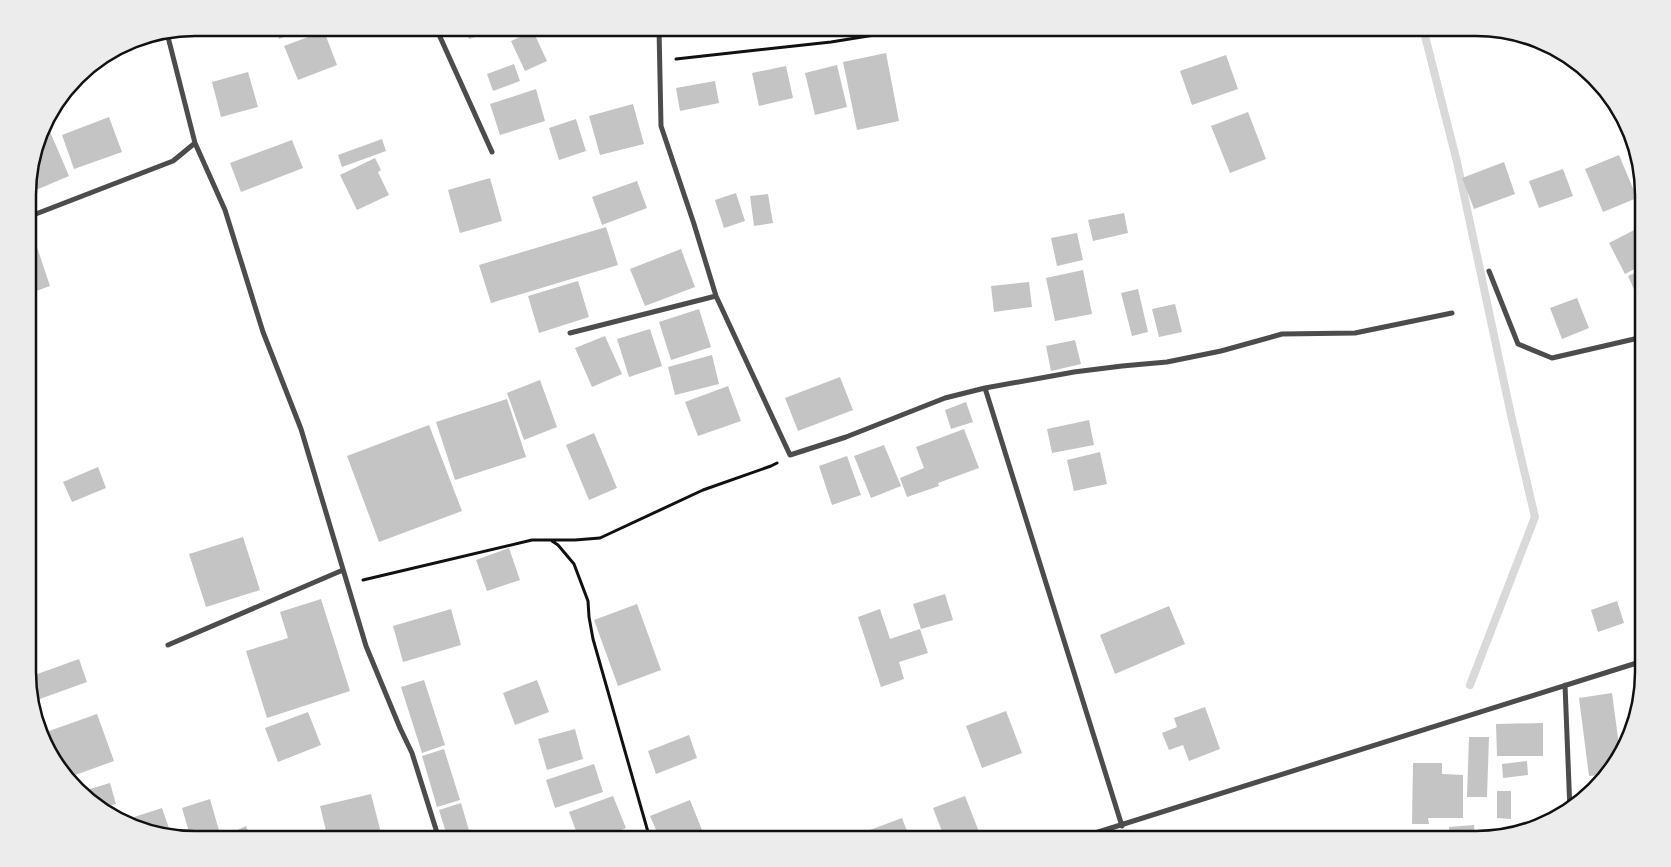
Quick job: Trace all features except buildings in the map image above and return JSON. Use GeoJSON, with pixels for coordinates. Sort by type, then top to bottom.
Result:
{"type":"FeatureCollection","features":[{"type":"Feature","properties":{"kind":"street"},"geometry":{"type":"LineString","coordinates":[[440,36],[492,152]]}},
{"type":"Feature","properties":{"kind":"street"},"geometry":{"type":"LineString","coordinates":[[659,36],[661,126],[716,296],[790,455],[846,437],[945,398],[985,388],[1084,371],[1167,362],[1221,351],[1282,334],[1355,333],[1452,313]]}},
{"type":"Feature","properties":{"kind":"street"},"geometry":{"type":"LineString","coordinates":[[168,39],[195,143],[225,210],[263,332],[301,430],[366,646],[412,753],[437,831]]}},
{"type":"Feature","properties":{"kind":"street"},"geometry":{"type":"LineString","coordinates":[[37,214],[173,161],[195,143]]}},
{"type":"Feature","properties":{"kind":"street"},"geometry":{"type":"LineString","coordinates":[[1489,270],[1518,344],[1552,358],[1635,339]]}},
{"type":"Feature","properties":{"kind":"street"},"geometry":{"type":"LineString","coordinates":[[570,333],[716,296]]}},
{"type":"Feature","properties":{"kind":"street"},"geometry":{"type":"LineString","coordinates":[[985,388],[1122,826]]}},
{"type":"Feature","properties":{"kind":"street"},"geometry":{"type":"LineString","coordinates":[[168,645],[343,570]]}},
{"type":"Feature","properties":{"kind":"street"},"geometry":{"type":"LineString","coordinates":[[1107,830],[1635,664]]}},
{"type":"Feature","properties":{"kind":"street"},"geometry":{"type":"LineString","coordinates":[[1565,685],[1570,800]]}},
{"type":"Feature","properties":{"kind":"path"},"geometry":{"type":"LineString","coordinates":[[660,61],[831,42],[868,36]]}},
{"type":"Feature","properties":{"kind":"path"},"geometry":{"type":"LineString","coordinates":[[348,583],[532,540],[600,538],[703,490],[771,466],[790,455]]}},
{"type":"Feature","properties":{"kind":"path"},"geometry":{"type":"LineString","coordinates":[[551,540],[558,545],[574,564],[588,601],[593,639],[648,831]]}},
{"type":"Feature","properties":{"kind":"waterway"},"geometry":{"type":"LineString","coordinates":[[1425,36],[1457,162],[1511,415],[1535,517],[1470,685]]}}]}
